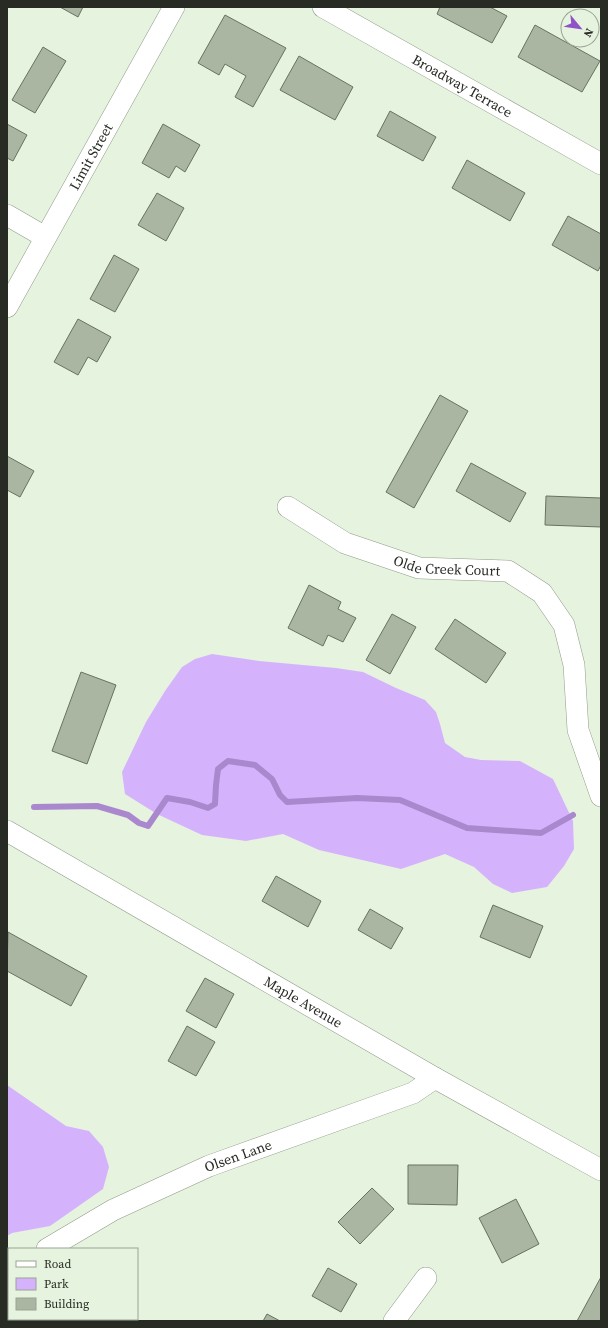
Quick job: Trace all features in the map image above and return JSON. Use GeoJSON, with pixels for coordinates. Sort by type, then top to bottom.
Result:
{"type":"FeatureCollection","features":[{"type":"Feature","properties":{"kind":"street","name":"Limit Street"},"geometry":{"type":"LineString","coordinates":[[7,307],[174,7]]}},
{"type":"Feature","properties":{"kind":"street","name":"Broadway Terrace"},"geometry":{"type":"LineString","coordinates":[[323,7],[601,164]]}},
{"type":"Feature","properties":{"kind":"street"},"geometry":{"type":"LineString","coordinates":[[7,215],[45,237]]}},
{"type":"Feature","properties":{"kind":"street","name":"Olde Creek Court"},"geometry":{"type":"LineString","coordinates":[[288,507],[345,543],[374,553],[419,568],[508,571],[542,593],[564,625],[574,665],[578,730],[601,796]]}},
{"type":"Feature","properties":{"kind":"street","name":"Maple Avenue"},"geometry":{"type":"LineString","coordinates":[[7,831],[435,1078],[601,1170]]}},
{"type":"Feature","properties":{"kind":"street","name":"Olsen Lane"},"geometry":{"type":"LineString","coordinates":[[49,1248],[113,1210],[209,1166],[413,1093],[435,1078]]}},
{"type":"Feature","properties":{"kind":"street"},"geometry":{"type":"LineString","coordinates":[[394,1321],[426,1278]]}},
{"type":"Feature","properties":{"kind":"green space"},"geometry":{"type":"Polygon","coordinates":[[[212,654],[259,661],[363,672],[425,700],[436,712],[445,743],[465,757],[481,760],[520,761],[553,779],[573,821],[574,849],[564,866],[547,887],[512,893],[493,884],[474,867],[445,854],[401,869],[319,850],[283,834],[246,841],[202,835],[157,814],[125,794],[122,772],[146,722],[182,667],[195,659],[212,654]]]}},
{"type":"Feature","properties":{"kind":"green space"},"geometry":{"type":"Polygon","coordinates":[[[7,1085],[66,1126],[89,1131],[103,1147],[109,1167],[103,1189],[50,1226],[12,1233],[7,1236],[7,1085]]]}},
{"type":"Feature","properties":{"kind":"building"},"geometry":{"type":"Polygon","coordinates":[[[60,7],[83,7],[78,17],[60,7]]]}},
{"type":"Feature","properties":{"kind":"building"},"geometry":{"type":"Polygon","coordinates":[[[440,7],[490,7],[507,16],[492,43],[437,14],[440,7]]]}},
{"type":"Feature","properties":{"kind":"building"},"geometry":{"type":"Polygon","coordinates":[[[225,15],[286,48],[253,107],[235,97],[246,76],[225,64],[219,75],[198,63],[225,15]]]}},
{"type":"Feature","properties":{"kind":"building"},"geometry":{"type":"Polygon","coordinates":[[[535,25],[560,39],[560,48],[577,48],[600,61],[582,92],[518,57],[535,25]]]}},
{"type":"Feature","properties":{"kind":"building"},"geometry":{"type":"Polygon","coordinates":[[[43,47],[66,61],[35,113],[12,100],[43,47]]]}},
{"type":"Feature","properties":{"kind":"building"},"geometry":{"type":"Polygon","coordinates":[[[299,56],[353,87],[335,120],[280,90],[299,56]]]}},
{"type":"Feature","properties":{"kind":"building"},"geometry":{"type":"Polygon","coordinates":[[[390,111],[436,137],[423,161],[377,136],[390,111]]]}},
{"type":"Feature","properties":{"kind":"building"},"geometry":{"type":"Polygon","coordinates":[[[7,124],[27,135],[13,161],[7,158],[7,124]]]}},
{"type":"Feature","properties":{"kind":"building"},"geometry":{"type":"Polygon","coordinates":[[[163,124],[200,145],[185,172],[176,166],[169,178],[142,163],[163,124]]]}},
{"type":"Feature","properties":{"kind":"building"},"geometry":{"type":"Polygon","coordinates":[[[467,160],[525,193],[510,221],[452,188],[467,160]]]}},
{"type":"Feature","properties":{"kind":"building"},"geometry":{"type":"Polygon","coordinates":[[[157,193],[184,208],[166,241],[138,225],[157,193]]]}},
{"type":"Feature","properties":{"kind":"building"},"geometry":{"type":"Polygon","coordinates":[[[568,216],[601,234],[601,265],[598,271],[552,245],[568,216]]]}},
{"type":"Feature","properties":{"kind":"building"},"geometry":{"type":"Polygon","coordinates":[[[114,255],[139,269],[115,312],[90,299],[114,255]]]}},
{"type":"Feature","properties":{"kind":"building"},"geometry":{"type":"Polygon","coordinates":[[[78,319],[111,337],[97,362],[88,357],[78,375],[54,362],[78,319]]]}},
{"type":"Feature","properties":{"kind":"building"},"geometry":{"type":"Polygon","coordinates":[[[440,395],[468,411],[414,508],[386,492],[440,395]]]}},
{"type":"Feature","properties":{"kind":"building"},"geometry":{"type":"Polygon","coordinates":[[[7,456],[34,471],[20,497],[7,490],[7,456]]]}},
{"type":"Feature","properties":{"kind":"building"},"geometry":{"type":"Polygon","coordinates":[[[471,463],[526,493],[510,522],[456,491],[471,463]]]}},
{"type":"Feature","properties":{"kind":"building"},"geometry":{"type":"Polygon","coordinates":[[[546,496],[601,498],[601,527],[545,525],[546,496]]]}},
{"type":"Feature","properties":{"kind":"building"},"geometry":{"type":"Polygon","coordinates":[[[309,585],[341,602],[338,609],[356,618],[343,642],[328,635],[323,646],[288,628],[309,585]]]}},
{"type":"Feature","properties":{"kind":"building"},"geometry":{"type":"Polygon","coordinates":[[[392,614],[416,627],[390,674],[366,660],[392,614]]]}},
{"type":"Feature","properties":{"kind":"building"},"geometry":{"type":"Polygon","coordinates":[[[455,619],[506,653],[486,683],[435,649],[455,619]]]}},
{"type":"Feature","properties":{"kind":"building"},"geometry":{"type":"Polygon","coordinates":[[[81,672],[116,685],[87,764],[52,751],[81,672]]]}},
{"type":"Feature","properties":{"kind":"building"},"geometry":{"type":"Polygon","coordinates":[[[276,876],[321,901],[308,927],[262,901],[276,876]]]}},
{"type":"Feature","properties":{"kind":"building"},"geometry":{"type":"Polygon","coordinates":[[[493,905],[543,926],[530,958],[480,937],[493,905]]]}},
{"type":"Feature","properties":{"kind":"building"},"geometry":{"type":"Polygon","coordinates":[[[370,909],[403,928],[391,949],[358,930],[370,909]]]}},
{"type":"Feature","properties":{"kind":"building"},"geometry":{"type":"Polygon","coordinates":[[[8,932],[87,976],[71,1006],[7,971],[8,932]]]}},
{"type":"Feature","properties":{"kind":"building"},"geometry":{"type":"Polygon","coordinates":[[[205,978],[234,994],[216,1028],[186,1011],[205,978]]]}},
{"type":"Feature","properties":{"kind":"building"},"geometry":{"type":"Polygon","coordinates":[[[187,1026],[215,1042],[196,1076],[168,1061],[187,1026]]]}},
{"type":"Feature","properties":{"kind":"building"},"geometry":{"type":"Polygon","coordinates":[[[408,1165],[458,1165],[457,1205],[408,1204],[408,1165]]]}},
{"type":"Feature","properties":{"kind":"building"},"geometry":{"type":"Polygon","coordinates":[[[372,1188],[394,1209],[360,1244],[338,1222],[372,1188]]]}},
{"type":"Feature","properties":{"kind":"building"},"geometry":{"type":"Polygon","coordinates":[[[516,1199],[539,1244],[502,1263],[479,1218],[516,1199]]]}},
{"type":"Feature","properties":{"kind":"building"},"geometry":{"type":"Polygon","coordinates":[[[328,1268],[357,1284],[341,1312],[312,1296],[328,1268]]]}},
{"type":"Feature","properties":{"kind":"building"},"geometry":{"type":"Polygon","coordinates":[[[601,1277],[601,1321],[577,1321],[601,1277]]]}},
{"type":"Feature","properties":{"kind":"building"},"geometry":{"type":"Polygon","coordinates":[[[267,1314],[280,1321],[263,1321],[267,1314]]]}},
{"type":"Feature","properties":{"kind":"waterway"},"geometry":{"type":"LineString","coordinates":[[34,807],[97,806],[128,815],[139,823],[148,826],[167,798],[190,802],[208,808],[215,804],[218,769],[228,761],[255,765],[272,779],[280,795],[287,802],[357,798],[400,800],[467,828],[541,833],[573,815]]}}]}
